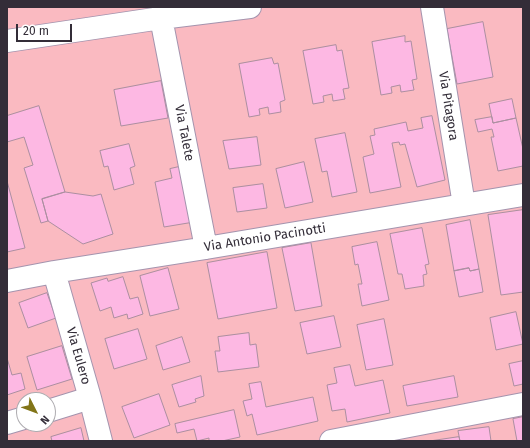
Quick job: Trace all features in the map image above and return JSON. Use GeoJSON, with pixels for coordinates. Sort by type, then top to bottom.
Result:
{"type":"FeatureCollection","features":[{"type":"Feature","properties":{"kind":"street"},"geometry":{"type":"LineString","coordinates":[[7,41],[161,18],[250,7]]}},
{"type":"Feature","properties":{"kind":"street","name":"Via Pitagora"},"geometry":{"type":"LineString","coordinates":[[432,7],[464,205]]}},
{"type":"Feature","properties":{"kind":"street","name":"Via Talete"},"geometry":{"type":"LineString","coordinates":[[161,18],[206,248]]}},
{"type":"Feature","properties":{"kind":"street","name":"Via Antonio Pacinotti"},"geometry":{"type":"LineString","coordinates":[[7,281],[523,195]]}},
{"type":"Feature","properties":{"kind":"street","name":"Via Eulero"},"geometry":{"type":"LineString","coordinates":[[54,272],[101,441]]}},
{"type":"Feature","properties":{"kind":"street"},"geometry":{"type":"LineString","coordinates":[[56,409],[90,398]]}},
{"type":"Feature","properties":{"kind":"street"},"geometry":{"type":"LineString","coordinates":[[331,441],[523,404]]}},
{"type":"Feature","properties":{"kind":"shaded area"},"geometry":{"type":"Polygon","coordinates":[[[7,7],[523,7],[523,441],[7,441],[7,7]]]}},
{"type":"Feature","properties":{"kind":"building"},"geometry":{"type":"Polygon","coordinates":[[[483,22],[493,77],[457,84],[447,29],[483,22]]]}},
{"type":"Feature","properties":{"kind":"building"},"geometry":{"type":"Polygon","coordinates":[[[405,36],[405,42],[411,41],[417,79],[412,80],[414,90],[401,92],[400,85],[391,87],[392,93],[381,95],[372,42],[405,36]]]}},
{"type":"Feature","properties":{"kind":"building"},"geometry":{"type":"Polygon","coordinates":[[[336,45],[337,51],[342,50],[349,88],[343,89],[345,99],[333,101],[332,94],[323,96],[324,102],[313,104],[303,51],[336,45]]]}},
{"type":"Feature","properties":{"kind":"building"},"geometry":{"type":"Polygon","coordinates":[[[272,58],[274,64],[278,63],[285,100],[280,102],[281,112],[269,114],[268,107],[259,109],[260,115],[249,117],[239,64],[272,58]]]}},
{"type":"Feature","properties":{"kind":"building"},"geometry":{"type":"Polygon","coordinates":[[[161,81],[168,118],[121,126],[114,90],[161,81]]]}},
{"type":"Feature","properties":{"kind":"building"},"geometry":{"type":"Polygon","coordinates":[[[512,99],[516,118],[493,123],[489,104],[512,99]]]}},
{"type":"Feature","properties":{"kind":"building"},"geometry":{"type":"Polygon","coordinates":[[[39,106],[65,192],[42,199],[48,221],[41,223],[24,168],[33,165],[24,137],[7,142],[7,116],[39,106]]]}},
{"type":"Feature","properties":{"kind":"building"},"geometry":{"type":"Polygon","coordinates":[[[432,116],[445,180],[417,187],[405,144],[400,145],[399,142],[392,143],[401,187],[370,193],[363,157],[374,154],[370,136],[375,135],[374,129],[406,122],[408,131],[423,128],[421,118],[432,116]]]}},
{"type":"Feature","properties":{"kind":"building"},"geometry":{"type":"Polygon","coordinates":[[[492,117],[493,123],[516,118],[523,149],[523,166],[498,171],[491,137],[494,137],[492,129],[478,132],[475,120],[492,117]]]}},
{"type":"Feature","properties":{"kind":"building"},"geometry":{"type":"Polygon","coordinates":[[[345,133],[357,192],[332,197],[327,171],[322,172],[315,139],[345,133]]]}},
{"type":"Feature","properties":{"kind":"building"},"geometry":{"type":"Polygon","coordinates":[[[257,137],[261,165],[229,169],[223,141],[257,137]]]}},
{"type":"Feature","properties":{"kind":"building"},"geometry":{"type":"Polygon","coordinates":[[[129,144],[135,166],[130,168],[134,184],[114,190],[108,166],[104,167],[100,151],[129,144]]]}},
{"type":"Feature","properties":{"kind":"building"},"geometry":{"type":"Polygon","coordinates":[[[304,162],[313,202],[285,208],[276,169],[304,162]]]}},
{"type":"Feature","properties":{"kind":"building"},"geometry":{"type":"Polygon","coordinates":[[[183,166],[194,222],[164,227],[155,182],[172,178],[170,169],[183,166]]]}},
{"type":"Feature","properties":{"kind":"building"},"geometry":{"type":"Polygon","coordinates":[[[7,181],[25,248],[7,252],[7,181]]]}},
{"type":"Feature","properties":{"kind":"building"},"geometry":{"type":"Polygon","coordinates":[[[263,184],[267,208],[237,212],[233,188],[263,184]]]}},
{"type":"Feature","properties":{"kind":"building"},"geometry":{"type":"Polygon","coordinates":[[[65,192],[93,196],[101,194],[113,234],[83,244],[48,221],[42,199],[65,192]]]}},
{"type":"Feature","properties":{"kind":"building"},"geometry":{"type":"Polygon","coordinates":[[[523,210],[523,292],[501,295],[488,215],[523,210]]]}},
{"type":"Feature","properties":{"kind":"building"},"geometry":{"type":"Polygon","coordinates":[[[470,220],[479,269],[470,271],[469,268],[454,271],[446,225],[470,220]]]}},
{"type":"Feature","properties":{"kind":"building"},"geometry":{"type":"Polygon","coordinates":[[[422,228],[429,264],[425,265],[427,274],[423,275],[424,286],[405,289],[402,274],[398,274],[390,234],[422,228]]]}},
{"type":"Feature","properties":{"kind":"building"},"geometry":{"type":"Polygon","coordinates":[[[377,242],[389,300],[362,306],[358,284],[362,284],[358,264],[355,265],[352,247],[377,242]]]}},
{"type":"Feature","properties":{"kind":"building"},"geometry":{"type":"Polygon","coordinates":[[[311,243],[322,306],[295,311],[282,248],[311,243]]]}},
{"type":"Feature","properties":{"kind":"building"},"geometry":{"type":"Polygon","coordinates":[[[267,252],[277,308],[218,319],[207,263],[267,252]]]}},
{"type":"Feature","properties":{"kind":"building"},"geometry":{"type":"Polygon","coordinates":[[[168,268],[179,309],[150,316],[140,276],[168,268]]]}},
{"type":"Feature","properties":{"kind":"building"},"geometry":{"type":"Polygon","coordinates":[[[469,268],[470,271],[479,269],[483,292],[459,297],[454,271],[469,268]]]}},
{"type":"Feature","properties":{"kind":"building"},"geometry":{"type":"Polygon","coordinates":[[[123,277],[130,299],[138,297],[143,314],[128,319],[127,314],[114,318],[111,307],[100,311],[91,283],[107,278],[108,281],[123,277]]]}},
{"type":"Feature","properties":{"kind":"building"},"geometry":{"type":"Polygon","coordinates":[[[47,293],[56,318],[28,328],[19,303],[47,293]]]}},
{"type":"Feature","properties":{"kind":"building"},"geometry":{"type":"Polygon","coordinates":[[[516,312],[523,344],[496,350],[490,318],[516,312]]]}},
{"type":"Feature","properties":{"kind":"building"},"geometry":{"type":"Polygon","coordinates":[[[334,316],[341,347],[307,354],[300,323],[334,316]]]}},
{"type":"Feature","properties":{"kind":"building"},"geometry":{"type":"Polygon","coordinates":[[[384,319],[393,365],[366,370],[357,325],[384,319]]]}},
{"type":"Feature","properties":{"kind":"building"},"geometry":{"type":"Polygon","coordinates":[[[138,329],[147,359],[114,369],[105,339],[138,329]]]}},
{"type":"Feature","properties":{"kind":"building"},"geometry":{"type":"Polygon","coordinates":[[[249,333],[250,345],[256,344],[259,367],[218,372],[215,351],[220,351],[218,337],[249,333]]]}},
{"type":"Feature","properties":{"kind":"building"},"geometry":{"type":"Polygon","coordinates":[[[182,337],[190,362],[163,370],[156,346],[182,337]]]}},
{"type":"Feature","properties":{"kind":"building"},"geometry":{"type":"Polygon","coordinates":[[[62,346],[72,379],[37,390],[27,357],[62,346]]]}},
{"type":"Feature","properties":{"kind":"building"},"geometry":{"type":"Polygon","coordinates":[[[7,358],[12,375],[21,373],[25,389],[7,395],[7,358]]]}},
{"type":"Feature","properties":{"kind":"building"},"geometry":{"type":"Polygon","coordinates":[[[523,361],[523,384],[514,386],[509,364],[523,361]]]}},
{"type":"Feature","properties":{"kind":"building"},"geometry":{"type":"Polygon","coordinates":[[[350,365],[355,386],[383,380],[390,413],[347,422],[345,409],[332,411],[327,385],[337,383],[334,368],[350,365]]]}},
{"type":"Feature","properties":{"kind":"building"},"geometry":{"type":"Polygon","coordinates":[[[201,376],[204,396],[195,399],[196,402],[179,407],[172,385],[201,376]]]}},
{"type":"Feature","properties":{"kind":"building"},"geometry":{"type":"Polygon","coordinates":[[[454,376],[458,397],[407,406],[403,386],[454,376]]]}},
{"type":"Feature","properties":{"kind":"building"},"geometry":{"type":"Polygon","coordinates":[[[261,382],[266,407],[313,397],[318,421],[257,435],[252,414],[247,416],[243,401],[252,399],[249,384],[261,382]]]}},
{"type":"Feature","properties":{"kind":"building"},"geometry":{"type":"Polygon","coordinates":[[[159,394],[170,425],[134,438],[122,407],[159,394]]]}},
{"type":"Feature","properties":{"kind":"building"},"geometry":{"type":"Polygon","coordinates":[[[234,410],[240,437],[222,441],[209,441],[209,438],[197,441],[194,429],[177,433],[175,424],[234,410]]]}},
{"type":"Feature","properties":{"kind":"building"},"geometry":{"type":"Polygon","coordinates":[[[523,417],[523,441],[517,441],[513,419],[523,417]]]}},
{"type":"Feature","properties":{"kind":"building"},"geometry":{"type":"Polygon","coordinates":[[[489,427],[491,441],[460,441],[458,431],[489,427]]]}},
{"type":"Feature","properties":{"kind":"building"},"geometry":{"type":"Polygon","coordinates":[[[81,428],[84,441],[52,441],[51,437],[81,428]]]}},
{"type":"Feature","properties":{"kind":"building"},"geometry":{"type":"Polygon","coordinates":[[[459,437],[460,441],[430,441],[459,437]]]}}]}
